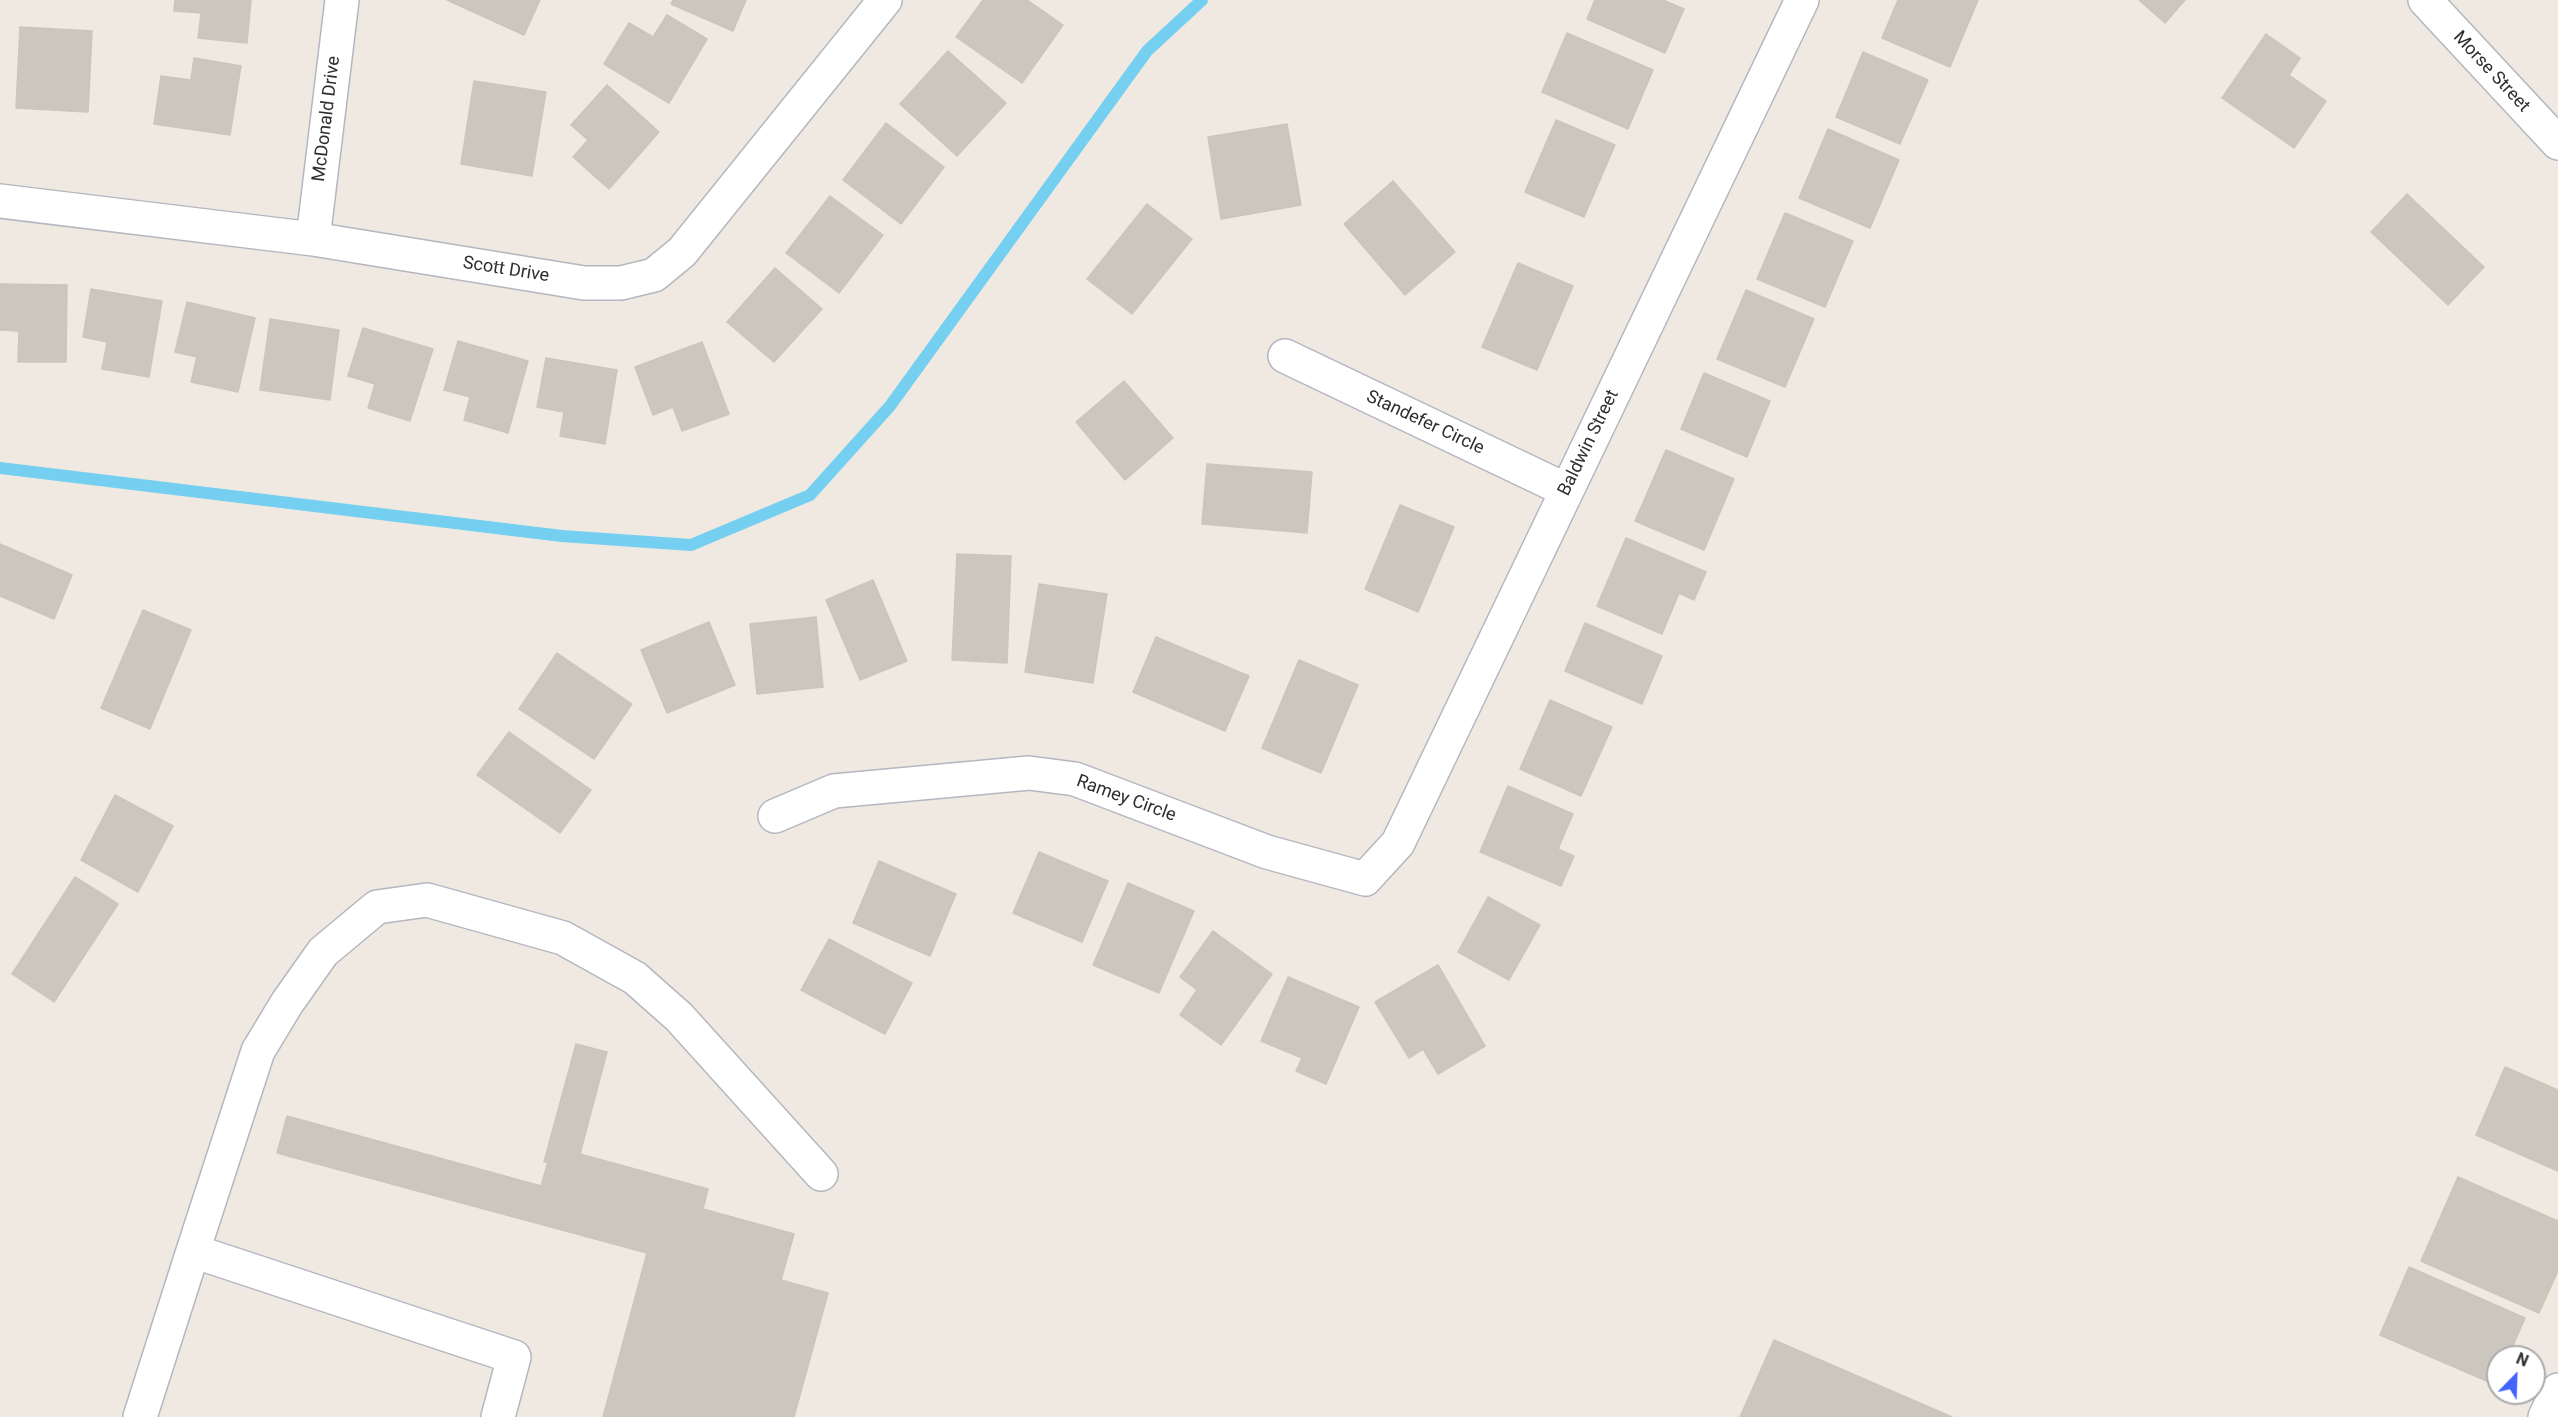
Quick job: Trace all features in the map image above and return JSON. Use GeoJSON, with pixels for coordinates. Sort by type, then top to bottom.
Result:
{"type":"FeatureCollection","features":[{"type":"Feature","properties":{"kind":"street","name":"McDonald Drive"},"geometry":{"type":"LineString","coordinates":[[313,239],[342,0]]}},
{"type":"Feature","properties":{"kind":"street","name":"Scott Drive"},"geometry":{"type":"LineString","coordinates":[[0,201],[313,239],[584,283],[621,283],[654,275],[682,252],[885,0]]}},
{"type":"Feature","properties":{"kind":"street","name":"Baldwin Street"},"geometry":{"type":"LineString","coordinates":[[1365,879],[1398,843],[1802,0]]}},
{"type":"Feature","properties":{"kind":"street","name":"Morse Street"},"geometry":{"type":"LineString","coordinates":[[2425,0],[2558,143]]}},
{"type":"Feature","properties":{"kind":"street","name":"Standefer Circle"},"geometry":{"type":"LineString","coordinates":[[1285,356],[1566,490]]}},
{"type":"Feature","properties":{"kind":"street","name":"Ramey Circle"},"geometry":{"type":"LineString","coordinates":[[775,816],[834,791],[1029,773],[1075,778],[1267,852],[1365,879]]}},
{"type":"Feature","properties":{"kind":"street"},"geometry":{"type":"LineString","coordinates":[[140,1417],[258,1051],[287,1003],[323,952],[377,907],[427,900],[563,938],[635,978],[679,1017],[821,1174]]}},
{"type":"Feature","properties":{"kind":"street"},"geometry":{"type":"LineString","coordinates":[[193,1251],[514,1357],[498,1417]]}},
{"type":"Feature","properties":{"kind":"street"},"geometry":{"type":"LineString","coordinates":[[2545,1417],[2558,1390]]}},
{"type":"Feature","properties":{"kind":"building"},"geometry":{"type":"Polygon","coordinates":[[[175,0],[251,0],[247,43],[198,38],[201,13],[174,11],[175,0]]]}},
{"type":"Feature","properties":{"kind":"building"},"geometry":{"type":"Polygon","coordinates":[[[447,0],[540,0],[524,35],[447,0]]]}},
{"type":"Feature","properties":{"kind":"building"},"geometry":{"type":"Polygon","coordinates":[[[673,0],[746,0],[733,31],[671,4],[673,0]]]}},
{"type":"Feature","properties":{"kind":"building"},"geometry":{"type":"Polygon","coordinates":[[[983,0],[1027,0],[1063,25],[1022,83],[956,37],[983,0]]]}},
{"type":"Feature","properties":{"kind":"building"},"geometry":{"type":"Polygon","coordinates":[[[1595,0],[1663,0],[1684,9],[1665,53],[1587,19],[1595,0]]]}},
{"type":"Feature","properties":{"kind":"building"},"geometry":{"type":"Polygon","coordinates":[[[1898,0],[1978,0],[1950,67],[1882,38],[1898,0]]]}},
{"type":"Feature","properties":{"kind":"building"},"geometry":{"type":"Polygon","coordinates":[[[2139,0],[2185,0],[2165,23],[2139,0]]]}},
{"type":"Feature","properties":{"kind":"building"},"geometry":{"type":"Polygon","coordinates":[[[667,15],[707,39],[669,103],[604,64],[629,23],[653,37],[667,15]]]}},
{"type":"Feature","properties":{"kind":"building"},"geometry":{"type":"Polygon","coordinates":[[[20,27],[92,31],[88,112],[16,108],[20,27]]]}},
{"type":"Feature","properties":{"kind":"building"},"geometry":{"type":"Polygon","coordinates":[[[1567,33],[1653,70],[1628,129],[1542,92],[1567,33]]]}},
{"type":"Feature","properties":{"kind":"building"},"geometry":{"type":"Polygon","coordinates":[[[2266,34],[2300,58],[2289,75],[2326,101],[2294,148],[2222,98],[2266,34]]]}},
{"type":"Feature","properties":{"kind":"building"},"geometry":{"type":"Polygon","coordinates":[[[948,51],[1006,103],[957,156],[900,104],[948,51]]]}},
{"type":"Feature","properties":{"kind":"building"},"geometry":{"type":"Polygon","coordinates":[[[1863,52],[1928,80],[1900,144],[1836,117],[1863,52]]]}},
{"type":"Feature","properties":{"kind":"building"},"geometry":{"type":"Polygon","coordinates":[[[194,58],[241,66],[230,135],[154,124],[161,76],[191,80],[194,58]]]}},
{"type":"Feature","properties":{"kind":"building"},"geometry":{"type":"Polygon","coordinates":[[[474,81],[546,92],[532,176],[461,164],[474,81]]]}},
{"type":"Feature","properties":{"kind":"building"},"geometry":{"type":"Polygon","coordinates":[[[607,85],[659,132],[609,189],[573,157],[588,140],[571,125],[607,85]]]}},
{"type":"Feature","properties":{"kind":"building"},"geometry":{"type":"Polygon","coordinates":[[[1556,120],[1615,145],[1584,217],[1525,192],[1556,120]]]}},
{"type":"Feature","properties":{"kind":"building"},"geometry":{"type":"Polygon","coordinates":[[[886,123],[944,167],[901,224],[843,180],[886,123]]]}},
{"type":"Feature","properties":{"kind":"building"},"geometry":{"type":"Polygon","coordinates":[[[1287,124],[1301,205],[1221,219],[1208,137],[1287,124]]]}},
{"type":"Feature","properties":{"kind":"building"},"geometry":{"type":"Polygon","coordinates":[[[1828,129],[1899,160],[1870,228],[1799,198],[1828,129]]]}},
{"type":"Feature","properties":{"kind":"building"},"geometry":{"type":"Polygon","coordinates":[[[1393,181],[1455,252],[1405,295],[1344,224],[1393,181]]]}},
{"type":"Feature","properties":{"kind":"building"},"geometry":{"type":"Polygon","coordinates":[[[2407,194],[2484,267],[2448,305],[2371,232],[2407,194]]]}},
{"type":"Feature","properties":{"kind":"building"},"geometry":{"type":"Polygon","coordinates":[[[830,196],[883,235],[839,293],[786,253],[830,196]]]}},
{"type":"Feature","properties":{"kind":"building"},"geometry":{"type":"Polygon","coordinates":[[[1147,204],[1192,239],[1132,314],[1087,279],[1147,204]]]}},
{"type":"Feature","properties":{"kind":"building"},"geometry":{"type":"Polygon","coordinates":[[[1785,213],[1853,241],[1825,307],[1757,279],[1785,213]]]}},
{"type":"Feature","properties":{"kind":"building"},"geometry":{"type":"Polygon","coordinates":[[[1518,263],[1573,286],[1537,370],[1482,347],[1518,263]]]}},
{"type":"Feature","properties":{"kind":"building"},"geometry":{"type":"Polygon","coordinates":[[[775,268],[822,309],[774,362],[727,322],[775,268]]]}},
{"type":"Feature","properties":{"kind":"building"},"geometry":{"type":"Polygon","coordinates":[[[0,284],[67,285],[66,362],[18,362],[19,331],[0,330],[0,284]]]}},
{"type":"Feature","properties":{"kind":"building"},"geometry":{"type":"Polygon","coordinates":[[[91,289],[162,301],[149,377],[102,369],[107,342],[83,337],[91,289]]]}},
{"type":"Feature","properties":{"kind":"building"},"geometry":{"type":"Polygon","coordinates":[[[1746,290],[1814,319],[1785,387],[1717,359],[1746,290]]]}},
{"type":"Feature","properties":{"kind":"building"},"geometry":{"type":"Polygon","coordinates":[[[187,302],[255,318],[238,392],[191,382],[197,357],[175,352],[187,302]]]}},
{"type":"Feature","properties":{"kind":"building"},"geometry":{"type":"Polygon","coordinates":[[[270,319],[339,330],[330,400],[260,390],[270,319]]]}},
{"type":"Feature","properties":{"kind":"building"},"geometry":{"type":"Polygon","coordinates":[[[363,328],[433,349],[410,421],[368,408],[375,384],[348,376],[363,328]]]}},
{"type":"Feature","properties":{"kind":"building"},"geometry":{"type":"Polygon","coordinates":[[[458,341],[528,361],[508,433],[464,420],[470,397],[444,390],[458,341]]]}},
{"type":"Feature","properties":{"kind":"building"},"geometry":{"type":"Polygon","coordinates":[[[702,342],[729,414],[682,431],[673,407],[653,415],[635,367],[702,342]]]}},
{"type":"Feature","properties":{"kind":"building"},"geometry":{"type":"Polygon","coordinates":[[[546,358],[617,370],[605,444],[560,436],[564,412],[537,407],[546,358]]]}},
{"type":"Feature","properties":{"kind":"building"},"geometry":{"type":"Polygon","coordinates":[[[1704,373],[1770,401],[1747,457],[1681,429],[1704,373]]]}},
{"type":"Feature","properties":{"kind":"building"},"geometry":{"type":"Polygon","coordinates":[[[1124,381],[1173,438],[1125,480],[1076,422],[1124,381]]]}},
{"type":"Feature","properties":{"kind":"building"},"geometry":{"type":"Polygon","coordinates":[[[1666,450],[1734,479],[1704,550],[1635,521],[1666,450]]]}},
{"type":"Feature","properties":{"kind":"building"},"geometry":{"type":"Polygon","coordinates":[[[1207,464],[1312,472],[1307,533],[1202,524],[1207,464]]]}},
{"type":"Feature","properties":{"kind":"building"},"geometry":{"type":"Polygon","coordinates":[[[1400,505],[1454,527],[1418,612],[1365,589],[1400,505]]]}},
{"type":"Feature","properties":{"kind":"building"},"geometry":{"type":"Polygon","coordinates":[[[1626,538],[1706,572],[1694,600],[1679,593],[1662,634],[1597,606],[1626,538]]]}},
{"type":"Feature","properties":{"kind":"building"},"geometry":{"type":"Polygon","coordinates":[[[0,544],[72,575],[54,619],[0,596],[0,544]]]}},
{"type":"Feature","properties":{"kind":"building"},"geometry":{"type":"Polygon","coordinates":[[[957,554],[1011,556],[1007,663],[952,660],[957,554]]]}},
{"type":"Feature","properties":{"kind":"building"},"geometry":{"type":"Polygon","coordinates":[[[873,580],[907,661],[860,680],[826,600],[873,580]]]}},
{"type":"Feature","properties":{"kind":"building"},"geometry":{"type":"Polygon","coordinates":[[[1039,584],[1107,594],[1093,683],[1025,672],[1039,584]]]}},
{"type":"Feature","properties":{"kind":"building"},"geometry":{"type":"Polygon","coordinates":[[[143,610],[191,630],[150,729],[101,708],[143,610]]]}},
{"type":"Feature","properties":{"kind":"building"},"geometry":{"type":"Polygon","coordinates":[[[816,617],[823,687],[757,694],[750,624],[816,617]]]}},
{"type":"Feature","properties":{"kind":"building"},"geometry":{"type":"Polygon","coordinates":[[[709,622],[735,685],[667,713],[641,650],[709,622]]]}},
{"type":"Feature","properties":{"kind":"building"},"geometry":{"type":"Polygon","coordinates":[[[1585,623],[1662,656],[1642,704],[1565,671],[1585,623]]]}},
{"type":"Feature","properties":{"kind":"building"},"geometry":{"type":"Polygon","coordinates":[[[1156,637],[1249,676],[1225,731],[1133,692],[1156,637]]]}},
{"type":"Feature","properties":{"kind":"building"},"geometry":{"type":"Polygon","coordinates":[[[557,653],[632,704],[594,759],[519,709],[557,653]]]}},
{"type":"Feature","properties":{"kind":"building"},"geometry":{"type":"Polygon","coordinates":[[[1299,660],[1358,685],[1321,773],[1262,748],[1299,660]]]}},
{"type":"Feature","properties":{"kind":"building"},"geometry":{"type":"Polygon","coordinates":[[[1550,700],[1612,727],[1581,796],[1520,769],[1550,700]]]}},
{"type":"Feature","properties":{"kind":"building"},"geometry":{"type":"Polygon","coordinates":[[[509,732],[591,790],[560,833],[477,775],[509,732]]]}},
{"type":"Feature","properties":{"kind":"building"},"geometry":{"type":"Polygon","coordinates":[[[1508,786],[1573,814],[1558,849],[1574,856],[1561,886],[1480,852],[1508,786]]]}},
{"type":"Feature","properties":{"kind":"building"},"geometry":{"type":"Polygon","coordinates":[[[115,795],[173,826],[138,892],[81,860],[115,795]]]}},
{"type":"Feature","properties":{"kind":"building"},"geometry":{"type":"Polygon","coordinates":[[[1039,852],[1108,881],[1082,942],[1013,913],[1039,852]]]}},
{"type":"Feature","properties":{"kind":"building"},"geometry":{"type":"Polygon","coordinates":[[[879,861],[956,894],[930,956],[853,923],[879,861]]]}},
{"type":"Feature","properties":{"kind":"building"},"geometry":{"type":"Polygon","coordinates":[[[75,877],[118,904],[54,1002],[12,974],[75,877]]]}},
{"type":"Feature","properties":{"kind":"building"},"geometry":{"type":"Polygon","coordinates":[[[1128,883],[1194,911],[1159,993],[1093,965],[1128,883]]]}},
{"type":"Feature","properties":{"kind":"building"},"geometry":{"type":"Polygon","coordinates":[[[1488,897],[1540,925],[1509,980],[1458,952],[1488,897]]]}},
{"type":"Feature","properties":{"kind":"building"},"geometry":{"type":"Polygon","coordinates":[[[1213,931],[1272,974],[1221,1045],[1180,1015],[1197,990],[1180,977],[1213,931]]]}},
{"type":"Feature","properties":{"kind":"building"},"geometry":{"type":"Polygon","coordinates":[[[829,939],[912,983],[885,1034],[801,990],[829,939]]]}},
{"type":"Feature","properties":{"kind":"building"},"geometry":{"type":"Polygon","coordinates":[[[1438,965],[1485,1046],[1438,1074],[1423,1049],[1409,1058],[1375,1002],[1438,965]]]}},
{"type":"Feature","properties":{"kind":"building"},"geometry":{"type":"Polygon","coordinates":[[[1288,977],[1359,1007],[1326,1084],[1296,1071],[1302,1058],[1261,1041],[1288,977]]]}},
{"type":"Feature","properties":{"kind":"building"},"geometry":{"type":"Polygon","coordinates":[[[576,1044],[607,1052],[580,1154],[708,1189],[703,1209],[794,1234],[781,1280],[828,1293],[794,1417],[603,1417],[647,1253],[277,1153],[287,1116],[541,1186],[548,1162],[544,1162],[576,1044]]]}},
{"type":"Feature","properties":{"kind":"building"},"geometry":{"type":"Polygon","coordinates":[[[2505,1067],[2558,1090],[2558,1171],[2476,1135],[2505,1067]]]}},
{"type":"Feature","properties":{"kind":"building"},"geometry":{"type":"Polygon","coordinates":[[[2458,1177],[2558,1221],[2558,1271],[2539,1313],[2421,1261],[2458,1177]]]}},
{"type":"Feature","properties":{"kind":"building"},"geometry":{"type":"Polygon","coordinates":[[[2409,1267],[2525,1318],[2513,1345],[2486,1345],[2486,1381],[2380,1335],[2409,1267]]]}},
{"type":"Feature","properties":{"kind":"building"},"geometry":{"type":"Polygon","coordinates":[[[1774,1340],[1952,1417],[1740,1417],[1774,1340]]]}},
{"type":"Feature","properties":{"kind":"waterway"},"geometry":{"type":"LineString","coordinates":[[0,468],[562,536],[691,545],[810,495],[890,406],[1147,51],[1202,0]]}}]}
